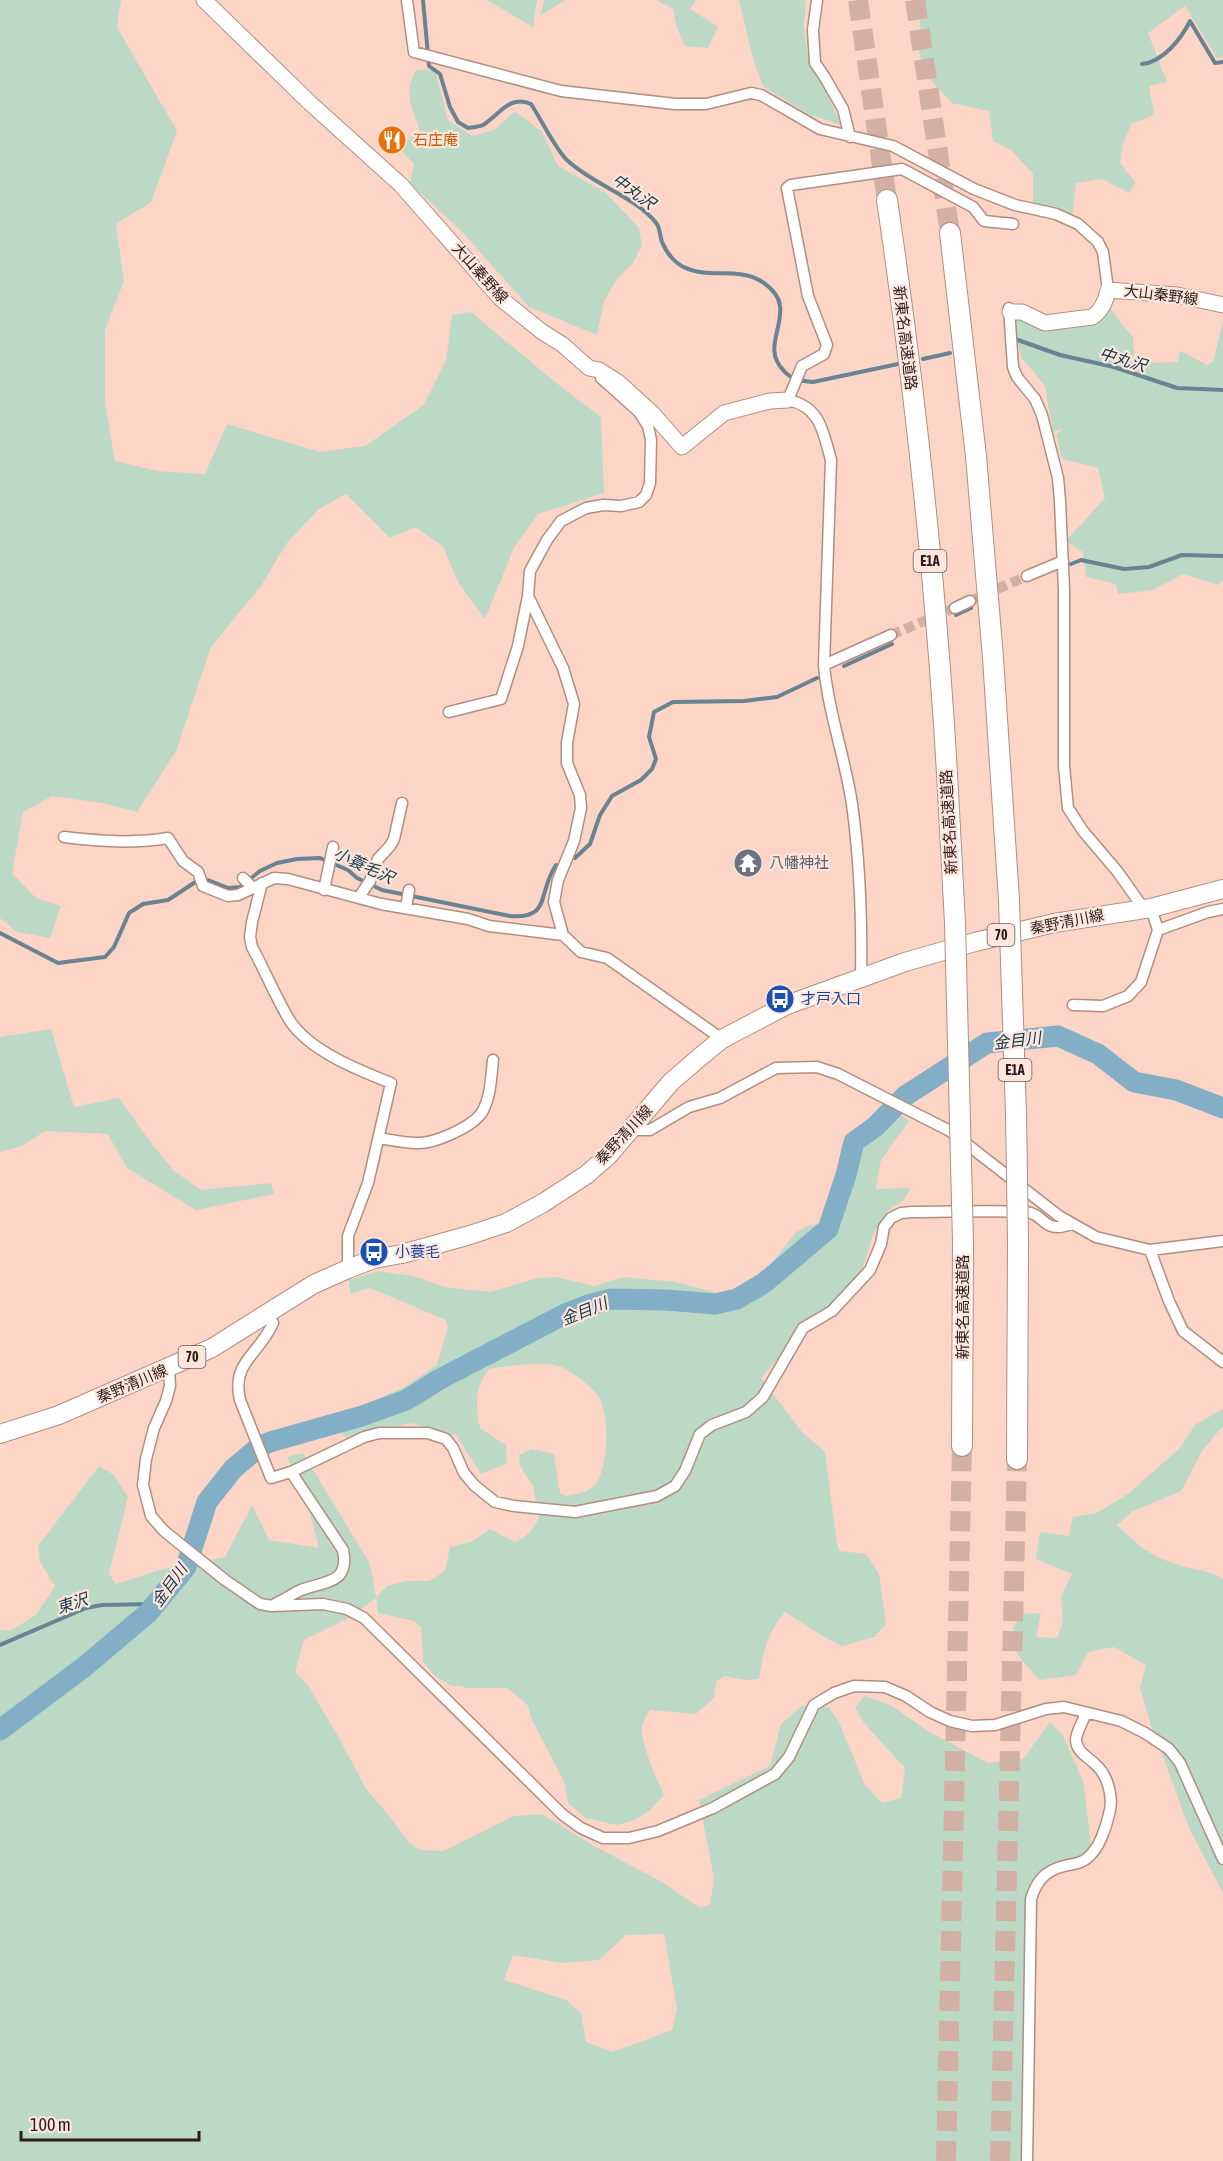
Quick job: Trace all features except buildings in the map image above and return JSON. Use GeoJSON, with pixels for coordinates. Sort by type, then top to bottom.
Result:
{"type":"FeatureCollection","features":[{"type":"Feature","properties":{"kind":"highway","name":"新東名高速道路"},"geometry":{"type":"LineString","coordinates":[[887,200],[919,447],[943,710],[955,923],[963,1242],[962,1446]]}},
{"type":"Feature","properties":{"kind":"highway","name":"E1A"},"geometry":{"type":"LineString","coordinates":[[950,233],[978,479],[993,658],[1009,900],[1018,1240],[1017,1459]]}},
{"type":"Feature","properties":{"kind":"main road","name":"大山秦野線"},"geometry":{"type":"LineString","coordinates":[[204,0],[310,103],[401,185],[500,298],[563,345],[589,368],[608,375],[627,390],[653,414],[682,447],[724,413],[791,393]]}},
{"type":"Feature","properties":{"kind":"main road","name":"大山秦野線"},"geometry":{"type":"LineString","coordinates":[[1009,310],[1022,312],[1045,323],[1092,317],[1098,314],[1108,290],[1177,295],[1223,305]]}},
{"type":"Feature","properties":{"kind":"main road","name":"秦野清川線"},"geometry":{"type":"LineString","coordinates":[[0,1434],[59,1415],[212,1348],[314,1284],[348,1269],[374,1259],[402,1254],[506,1223],[543,1203],[586,1175],[608,1156],[671,1082],[722,1039],[787,1005],[905,962],[975,942],[1053,923],[1148,908],[1223,889]]}},
{"type":"Feature","properties":{"kind":"street"},"geometry":{"type":"LineString","coordinates":[[407,0],[414,52],[561,91],[675,104],[706,104],[751,93],[761,95],[820,129],[893,146],[974,189],[1015,205],[1056,214],[1078,224],[1098,242],[1103,252],[1108,290]]}},
{"type":"Feature","properties":{"kind":"street"},"geometry":{"type":"LineString","coordinates":[[817,0],[813,30],[815,63],[843,109],[850,137]]}},
{"type":"Feature","properties":{"kind":"street"},"geometry":{"type":"LineString","coordinates":[[861,978],[862,917],[852,805],[826,695],[824,665],[831,460],[823,430],[816,416],[791,393],[803,364],[824,354],[827,345],[808,296],[797,230],[787,190],[790,185],[902,170],[973,207],[984,221],[1013,224]]}},
{"type":"Feature","properties":{"kind":"street"},"geometry":{"type":"LineString","coordinates":[[1009,310],[1013,367],[1017,377],[1035,399],[1042,415],[1058,477],[1063,561],[1064,766],[1068,808],[1083,831],[1148,908],[1158,930],[1141,982],[1128,996],[1103,1006],[1073,1005]]}},
{"type":"Feature","properties":{"kind":"street"},"geometry":{"type":"LineString","coordinates":[[449,712],[501,699],[518,646],[528,596],[530,571],[547,540],[561,521],[586,507],[621,506],[639,502],[646,495],[650,483],[651,440],[648,426],[639,412],[589,368]]}},
{"type":"Feature","properties":{"kind":"street"},"geometry":{"type":"LineString","coordinates":[[1027,576],[1063,561]]}},
{"type":"Feature","properties":{"kind":"street"},"geometry":{"type":"LineString","coordinates":[[528,596],[563,668],[574,704],[567,742],[567,763],[581,802],[574,841],[554,896],[563,935],[581,952],[607,958],[722,1039]]}},
{"type":"Feature","properties":{"kind":"street"},"geometry":{"type":"LineString","coordinates":[[955,608],[970,601]]}},
{"type":"Feature","properties":{"kind":"street"},"geometry":{"type":"LineString","coordinates":[[824,665],[891,635]]}},
{"type":"Feature","properties":{"kind":"street"},"geometry":{"type":"LineString","coordinates":[[360,896],[370,881],[378,859],[394,839],[402,803]]}},
{"type":"Feature","properties":{"kind":"street"},"geometry":{"type":"LineString","coordinates":[[64,837],[102,841],[149,841],[168,838],[183,861],[198,872],[203,886],[228,896],[238,896],[274,878],[288,879],[324,890],[360,896],[381,904],[406,905],[489,926],[563,935]]}},
{"type":"Feature","properties":{"kind":"street"},"geometry":{"type":"LineString","coordinates":[[324,890],[332,851]]}},
{"type":"Feature","properties":{"kind":"street"},"geometry":{"type":"LineString","coordinates":[[243,878],[257,886]]}},
{"type":"Feature","properties":{"kind":"street"},"geometry":{"type":"LineString","coordinates":[[257,886],[250,937],[252,947],[291,1021],[304,1037],[346,1065],[391,1083],[368,1183],[348,1236],[348,1269]]}},
{"type":"Feature","properties":{"kind":"street"},"geometry":{"type":"LineString","coordinates":[[406,905],[410,890]]}},
{"type":"Feature","properties":{"kind":"street"},"geometry":{"type":"LineString","coordinates":[[1158,930],[1223,909]]}},
{"type":"Feature","properties":{"kind":"street"},"geometry":{"type":"LineString","coordinates":[[379,1138],[419,1144],[436,1140],[462,1128],[480,1114],[484,1107],[493,1060]]}},
{"type":"Feature","properties":{"kind":"street"},"geometry":{"type":"LineString","coordinates":[[632,1130],[650,1130],[689,1107],[720,1098],[777,1068],[817,1067],[838,1074],[962,1139],[1071,1224],[1096,1237],[1150,1250],[1223,1241]]}},
{"type":"Feature","properties":{"kind":"street"},"geometry":{"type":"LineString","coordinates":[[268,1314],[273,1323],[268,1334],[243,1366],[238,1376],[237,1386],[271,1478],[291,1472],[364,1437],[379,1433],[428,1433],[446,1439],[453,1448],[464,1473],[474,1485],[495,1502],[575,1512],[657,1496],[675,1486],[685,1471],[700,1434],[712,1425],[753,1407],[764,1396],[803,1328],[832,1311],[870,1270],[881,1244],[884,1227],[891,1218],[901,1213],[912,1212],[1028,1212],[1059,1229],[1071,1224]]}},
{"type":"Feature","properties":{"kind":"street"},"geometry":{"type":"LineString","coordinates":[[1150,1250],[1183,1331],[1223,1362]]}},
{"type":"Feature","properties":{"kind":"street"},"geometry":{"type":"LineString","coordinates":[[169,1368],[170,1386],[146,1459],[143,1485],[151,1516],[164,1531],[225,1580],[260,1604],[272,1606],[323,1604],[347,1610],[364,1618],[563,1815],[581,1828],[603,1838],[629,1838],[658,1831],[713,1808],[775,1774],[789,1757],[814,1705],[834,1693],[854,1686],[885,1687],[950,1721],[972,1726],[995,1725],[1046,1708],[1064,1707],[1121,1721],[1145,1733],[1169,1749],[1180,1763],[1223,1859]]}},
{"type":"Feature","properties":{"kind":"street"},"geometry":{"type":"LineString","coordinates":[[272,1606],[299,1591],[337,1578],[344,1570],[343,1550],[291,1472]]}},
{"type":"Feature","properties":{"kind":"street"},"geometry":{"type":"LineString","coordinates":[[1027,2161],[1031,1899],[1040,1878],[1046,1872],[1079,1863],[1091,1855],[1098,1846],[1110,1810],[1111,1800],[1106,1778],[1095,1763],[1079,1751],[1076,1739],[1086,1713]]}},
{"type":"Feature","properties":{"kind":"green space"},"geometry":{"type":"Polygon","coordinates":[[[0,0],[121,0],[117,27],[177,131],[151,202],[116,224],[124,281],[105,330],[105,403],[115,461],[157,471],[205,474],[227,424],[320,452],[365,446],[424,405],[446,360],[452,315],[471,312],[601,417],[604,493],[538,514],[514,548],[485,619],[458,582],[443,546],[415,527],[390,538],[346,494],[319,509],[286,544],[261,586],[211,647],[176,751],[137,812],[102,803],[52,796],[23,812],[12,873],[36,898],[61,906],[50,938],[17,932],[0,918],[0,0]]]}},
{"type":"Feature","properties":{"kind":"green space"},"geometry":{"type":"Polygon","coordinates":[[[487,0],[537,0],[533,27],[487,0]]]}},
{"type":"Feature","properties":{"kind":"green space"},"geometry":{"type":"Polygon","coordinates":[[[544,0],[565,0],[540,16],[544,0]]]}},
{"type":"Feature","properties":{"kind":"green space"},"geometry":{"type":"Polygon","coordinates":[[[656,0],[696,0],[690,9],[718,27],[708,48],[685,46],[677,28],[673,9],[656,0]]]}},
{"type":"Feature","properties":{"kind":"green space"},"geometry":{"type":"Polygon","coordinates":[[[739,0],[806,0],[804,26],[809,64],[822,82],[841,125],[810,115],[764,87],[754,63],[739,0]]]}},
{"type":"Feature","properties":{"kind":"green space"},"geometry":{"type":"Polygon","coordinates":[[[918,0],[1223,0],[1223,57],[1217,58],[1185,6],[1148,33],[1167,82],[1149,86],[1154,115],[1131,124],[1123,144],[1120,163],[1135,182],[1130,193],[1101,179],[1076,183],[1072,216],[1033,205],[1033,174],[1011,150],[993,141],[989,111],[952,103],[927,76],[919,52],[921,35],[918,0]]]}},
{"type":"Feature","properties":{"kind":"green space"},"geometry":{"type":"Polygon","coordinates":[[[416,70],[435,70],[448,120],[472,136],[494,130],[515,111],[542,132],[558,166],[606,193],[639,228],[642,246],[633,263],[617,279],[604,301],[597,335],[529,307],[463,233],[410,183],[414,164],[398,147],[420,131],[409,93],[416,70]]]}},
{"type":"Feature","properties":{"kind":"green space"},"geometry":{"type":"Polygon","coordinates":[[[1107,303],[1133,337],[1134,359],[1154,363],[1178,362],[1180,351],[1207,365],[1213,362],[1223,321],[1223,580],[1218,585],[1183,574],[1153,590],[1118,594],[1116,584],[1086,577],[1083,552],[1066,541],[1105,498],[1098,468],[1062,459],[1056,435],[1063,428],[1053,432],[1045,386],[1022,358],[1015,334],[1014,316],[1071,327],[1107,303]]]}},
{"type":"Feature","properties":{"kind":"green space"},"geometry":{"type":"Polygon","coordinates":[[[51,1029],[74,1107],[119,1098],[174,1171],[201,1190],[271,1183],[274,1194],[196,1210],[127,1168],[108,1134],[45,1131],[22,1146],[0,1152],[0,1037],[51,1029]]]}},
{"type":"Feature","properties":{"kind":"green space"},"geometry":{"type":"Polygon","coordinates":[[[894,1110],[909,1121],[881,1160],[876,1189],[911,1188],[903,1201],[888,1210],[873,1235],[862,1270],[840,1295],[811,1321],[761,1378],[802,1432],[825,1452],[837,1544],[840,1551],[866,1554],[879,1574],[886,1624],[874,1637],[842,1646],[785,1612],[767,1644],[759,1679],[745,1680],[724,1676],[716,1681],[714,1698],[696,1714],[650,1710],[642,1726],[643,1739],[664,1795],[649,1811],[635,1820],[617,1825],[586,1818],[568,1803],[564,1781],[532,1720],[528,1706],[523,1701],[507,1688],[469,1688],[450,1685],[435,1676],[423,1662],[421,1627],[414,1621],[378,1613],[376,1598],[351,1617],[304,1640],[295,1672],[307,1684],[366,1789],[408,1842],[420,1850],[444,1851],[514,1816],[542,1814],[596,1847],[662,1882],[700,1908],[710,1905],[714,1878],[699,1800],[770,1766],[781,1724],[802,1706],[829,1707],[839,1722],[865,1785],[882,1803],[901,1798],[905,1768],[864,1723],[855,1708],[864,1696],[892,1706],[928,1731],[988,1763],[1023,1759],[1050,1722],[1062,1734],[1083,1780],[1093,1860],[1085,1866],[1061,1873],[1048,1880],[1037,1898],[1034,2161],[0,2161],[0,1630],[10,1631],[36,1615],[55,1586],[40,1562],[38,1546],[99,1466],[114,1475],[128,1497],[109,1574],[116,1584],[163,1569],[225,1557],[252,1505],[269,1540],[319,1548],[310,1514],[287,1457],[303,1453],[370,1564],[376,1597],[387,1586],[405,1581],[429,1581],[445,1571],[450,1547],[473,1541],[490,1529],[515,1542],[534,1526],[539,1518],[533,1486],[520,1466],[519,1455],[532,1449],[554,1454],[560,1493],[566,1496],[592,1488],[600,1477],[603,1466],[606,1440],[605,1415],[598,1396],[590,1387],[562,1367],[546,1364],[516,1365],[489,1369],[481,1383],[477,1397],[480,1428],[506,1445],[507,1463],[481,1474],[456,1435],[411,1423],[346,1438],[342,1433],[357,1409],[404,1387],[437,1365],[448,1327],[446,1320],[370,1288],[350,1294],[349,1280],[379,1271],[417,1277],[444,1287],[490,1292],[538,1278],[556,1277],[594,1286],[624,1277],[675,1282],[718,1293],[740,1306],[753,1303],[761,1277],[796,1232],[807,1226],[825,1223],[837,1189],[843,1161],[894,1110]],[[664,1934],[626,1935],[599,1960],[562,1963],[513,1955],[504,1980],[566,2000],[581,2013],[586,2042],[613,2052],[672,2030],[677,2009],[664,1934]]]}},
{"type":"Feature","properties":{"kind":"green space"},"geometry":{"type":"Polygon","coordinates":[[[1223,1409],[1223,1426],[1202,1451],[1181,1491],[1133,1511],[1117,1525],[1138,1545],[1152,1554],[1223,1579],[1223,1893],[1190,1830],[1150,1722],[1140,1688],[1146,1665],[1114,1647],[1088,1652],[1076,1675],[1040,1680],[1024,1663],[1009,1640],[1020,1614],[1041,1613],[1036,1637],[1057,1638],[1063,1622],[1061,1596],[1072,1574],[1036,1559],[1040,1532],[1069,1536],[1073,1517],[1097,1513],[1128,1494],[1179,1449],[1195,1425],[1223,1409]]]}},
{"type":"Feature","properties":{"kind":"waterway","name":"中丸沢"},"geometry":{"type":"LineString","coordinates":[[423,0],[429,66],[440,74],[450,107],[458,122],[468,128],[480,126],[511,104],[517,102],[531,104],[554,143],[568,161],[638,206],[657,224],[666,250],[678,264],[704,273],[752,277],[771,289],[780,306],[774,347],[775,355],[778,363],[790,376],[813,382],[898,364]]}},
{"type":"Feature","properties":{"kind":"waterway"},"geometry":{"type":"LineString","coordinates":[[1142,64],[1164,54],[1182,35],[1190,21],[1215,63],[1223,62]]}},
{"type":"Feature","properties":{"kind":"waterway","name":"中丸沢"},"geometry":{"type":"LineString","coordinates":[[1018,340],[1060,355],[1114,367],[1177,388],[1223,390]]}},
{"type":"Feature","properties":{"kind":"waterway","name":"中丸沢"},"geometry":{"type":"LineString","coordinates":[[923,359],[950,353]]}},
{"type":"Feature","properties":{"kind":"waterway","name":"小蓑毛沢"},"geometry":{"type":"LineString","coordinates":[[1071,564],[1081,560],[1124,569],[1149,567],[1182,555],[1223,556]]}},
{"type":"Feature","properties":{"kind":"waterway","name":"小蓑毛沢"},"geometry":{"type":"LineString","coordinates":[[956,615],[971,608]]}},
{"type":"Feature","properties":{"kind":"waterway","name":"小蓑毛沢"},"geometry":{"type":"LineString","coordinates":[[844,666],[892,644]]}},
{"type":"Feature","properties":{"kind":"waterway","name":"小蓑毛沢"},"geometry":{"type":"LineString","coordinates":[[575,858],[590,844],[600,815],[612,796],[641,780],[652,769],[656,759],[649,737],[654,712],[673,702],[744,701],[777,697],[817,678]]}},
{"type":"Feature","properties":{"kind":"waterway","name":"小蓑毛沢"},"geometry":{"type":"LineString","coordinates":[[0,933],[58,963],[105,957],[114,947],[129,913],[143,904],[168,900],[197,881],[208,880],[228,888],[240,887],[260,871],[277,863],[320,858],[348,870],[357,878],[382,890],[510,916],[523,916],[538,909],[556,865]]}},
{"type":"Feature","properties":{"kind":"waterway","name":"金目川"},"geometry":{"type":"LineString","coordinates":[[0,1730],[84,1667],[148,1613],[186,1567],[207,1502],[233,1469],[259,1447],[362,1416],[406,1400],[440,1379],[565,1314],[588,1305],[612,1299],[715,1304],[737,1299],[764,1283],[828,1229],[854,1142],[876,1126],[905,1096],[987,1043],[1058,1036],[1098,1054],[1134,1082],[1176,1090],[1223,1108]]}},
{"type":"Feature","properties":{"kind":"waterway","name":"東沢"},"geometry":{"type":"LineString","coordinates":[[0,1645],[86,1608],[102,1605],[156,1604]]}},
{"type":"Feature","properties":{"kind":"tunnel"},"geometry":{"type":"LineString","coordinates":[[858,0],[887,200]]}},
{"type":"Feature","properties":{"kind":"tunnel"},"geometry":{"type":"LineString","coordinates":[[915,0],[950,233]]}},
{"type":"Feature","properties":{"kind":"tunnel"},"geometry":{"type":"LineString","coordinates":[[970,601],[1027,576]]}},
{"type":"Feature","properties":{"kind":"tunnel"},"geometry":{"type":"LineString","coordinates":[[891,635],[955,608]]}},
{"type":"Feature","properties":{"kind":"tunnel"},"geometry":{"type":"LineString","coordinates":[[946,2161],[962,1446]]}},
{"type":"Feature","properties":{"kind":"tunnel"},"geometry":{"type":"LineString","coordinates":[[1000,2161],[1017,1459]]}},
{"type":"Feature","properties":{"kind":"place","name":"石庄庵"},"geometry":{"type":"Point","coordinates":[392,140]}},
{"type":"Feature","properties":{"kind":"place","name":"八幡神社"},"geometry":{"type":"Point","coordinates":[748,863]}},
{"type":"Feature","properties":{"kind":"place","name":"才戸入口"},"geometry":{"type":"Point","coordinates":[780,999]}},
{"type":"Feature","properties":{"kind":"place","name":"小蓑毛"},"geometry":{"type":"Point","coordinates":[374,1252]}}]}
